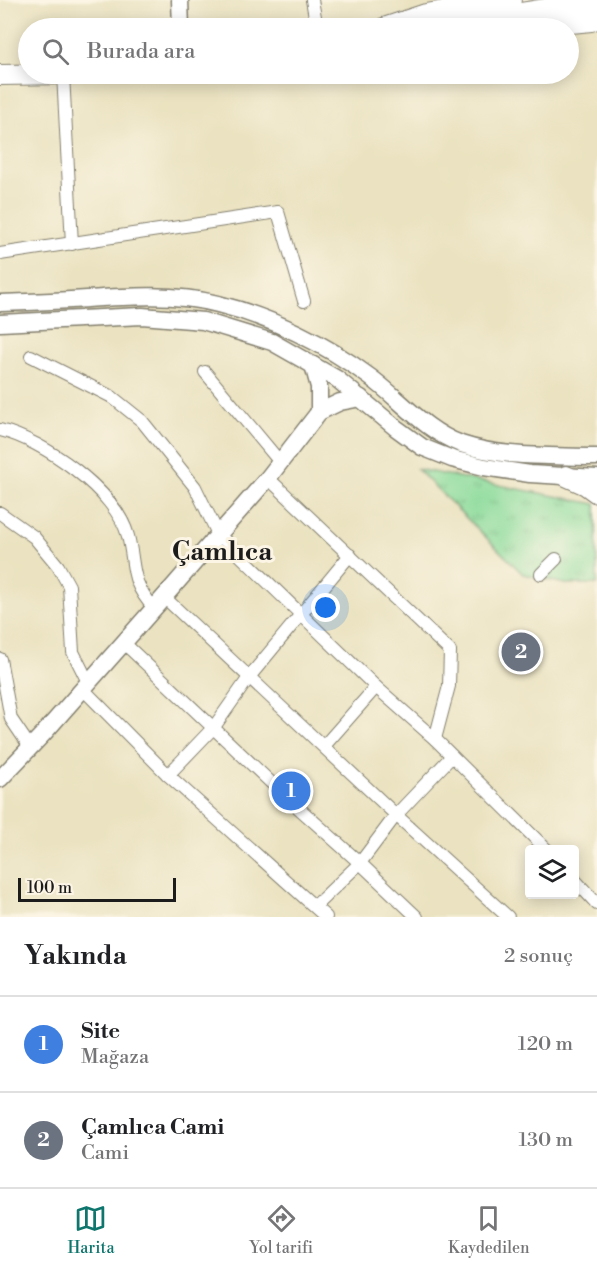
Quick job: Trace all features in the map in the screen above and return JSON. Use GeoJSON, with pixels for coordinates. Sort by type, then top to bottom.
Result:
{"type":"FeatureCollection","features":[{"type":"Feature","properties":{"kind":"main road"},"geometry":{"type":"LineString","coordinates":[[180,0],[181,18]]}},
{"type":"Feature","properties":{"kind":"main road"},"geometry":{"type":"LineString","coordinates":[[414,18],[505,0]]}},
{"type":"Feature","properties":{"kind":"main road"},"geometry":{"type":"LineString","coordinates":[[490,18],[596,1]]}},
{"type":"Feature","properties":{"kind":"main road"},"geometry":{"type":"LineString","coordinates":[[579,22],[595,21]]}},
{"type":"Feature","properties":{"kind":"main road"},"geometry":{"type":"LineString","coordinates":[[0,67],[18,66]]}},
{"type":"Feature","properties":{"kind":"main road"},"geometry":{"type":"LineString","coordinates":[[0,75],[18,75]]}},
{"type":"Feature","properties":{"kind":"main road"},"geometry":{"type":"LineString","coordinates":[[0,303],[139,296],[184,298],[218,303],[300,335],[347,361],[428,426],[461,444],[506,453],[597,458]]}},
{"type":"Feature","properties":{"kind":"main road"},"geometry":{"type":"LineString","coordinates":[[0,323],[142,316],[203,321],[272,342],[337,379],[396,429],[422,447],[452,459],[484,467],[597,478]]}},
{"type":"Feature","properties":{"kind":"main road"},"geometry":{"type":"LineString","coordinates":[[313,365],[319,387],[320,412]]}},
{"type":"Feature","properties":{"kind":"main road"},"geometry":{"type":"LineString","coordinates":[[0,778],[124,643],[268,478],[320,412],[340,402],[361,398]]}},
{"type":"Feature","properties":{"kind":"main road"},"geometry":{"type":"LineString","coordinates":[[566,476],[597,493]]}},
{"type":"Feature","properties":{"kind":"street"},"geometry":{"type":"LineString","coordinates":[[312,0],[315,18]]}},
{"type":"Feature","properties":{"kind":"street"},"geometry":{"type":"LineString","coordinates":[[64,84],[72,244]]}},
{"type":"Feature","properties":{"kind":"street"},"geometry":{"type":"LineString","coordinates":[[0,254],[278,212],[304,301]]}},
{"type":"Feature","properties":{"kind":"street"},"geometry":{"type":"LineString","coordinates":[[31,356],[112,397],[142,421],[195,487],[218,534],[376,687],[435,739],[543,845]]}},
{"type":"Feature","properties":{"kind":"street"},"geometry":{"type":"LineString","coordinates":[[206,372],[280,462]]}},
{"type":"Feature","properties":{"kind":"street"},"geometry":{"type":"LineString","coordinates":[[0,430],[17,434],[55,455],[85,477],[117,512],[128,535],[133,573],[142,595],[159,602],[250,676],[396,815],[508,917]]}},
{"type":"Feature","properties":{"kind":"street"},"geometry":{"type":"LineString","coordinates":[[268,478],[450,651],[449,686],[435,739]]}},
{"type":"Feature","properties":{"kind":"street"},"geometry":{"type":"LineString","coordinates":[[0,513],[34,537],[58,566],[69,585],[72,652],[85,685],[168,775],[321,913],[396,815],[452,756]]}},
{"type":"Feature","properties":{"kind":"street"},"geometry":{"type":"LineString","coordinates":[[168,775],[214,727],[250,676],[350,555]]}},
{"type":"Feature","properties":{"kind":"street"},"geometry":{"type":"LineString","coordinates":[[541,574],[556,559]]}},
{"type":"Feature","properties":{"kind":"street"},"geometry":{"type":"LineString","coordinates":[[124,643],[417,917]]}},
{"type":"Feature","properties":{"kind":"street"},"geometry":{"type":"LineString","coordinates":[[0,659],[11,719],[30,747]]}},
{"type":"Feature","properties":{"kind":"street"},"geometry":{"type":"LineString","coordinates":[[324,746],[376,687]]}},
{"type":"Feature","properties":{"kind":"street"},"geometry":{"type":"LineString","coordinates":[[579,884],[597,904]]}},
{"type":"Feature","properties":{"kind":"green space"},"geometry":{"type":"Polygon","coordinates":[[[417,469],[596,504],[597,584],[565,584],[523,574],[417,469]]]}},
{"type":"Feature","properties":{"kind":"place","name":"Çamlıca Cami"},"geometry":{"type":"Point","coordinates":[521,652]}},
{"type":"Feature","properties":{"kind":"place","name":"Site"},"geometry":{"type":"Point","coordinates":[291,791]}},
{"type":"Feature","properties":{"kind":"district","name":"Çamlıca"},"geometry":{"type":"Point","coordinates":[222,552]}}]}
